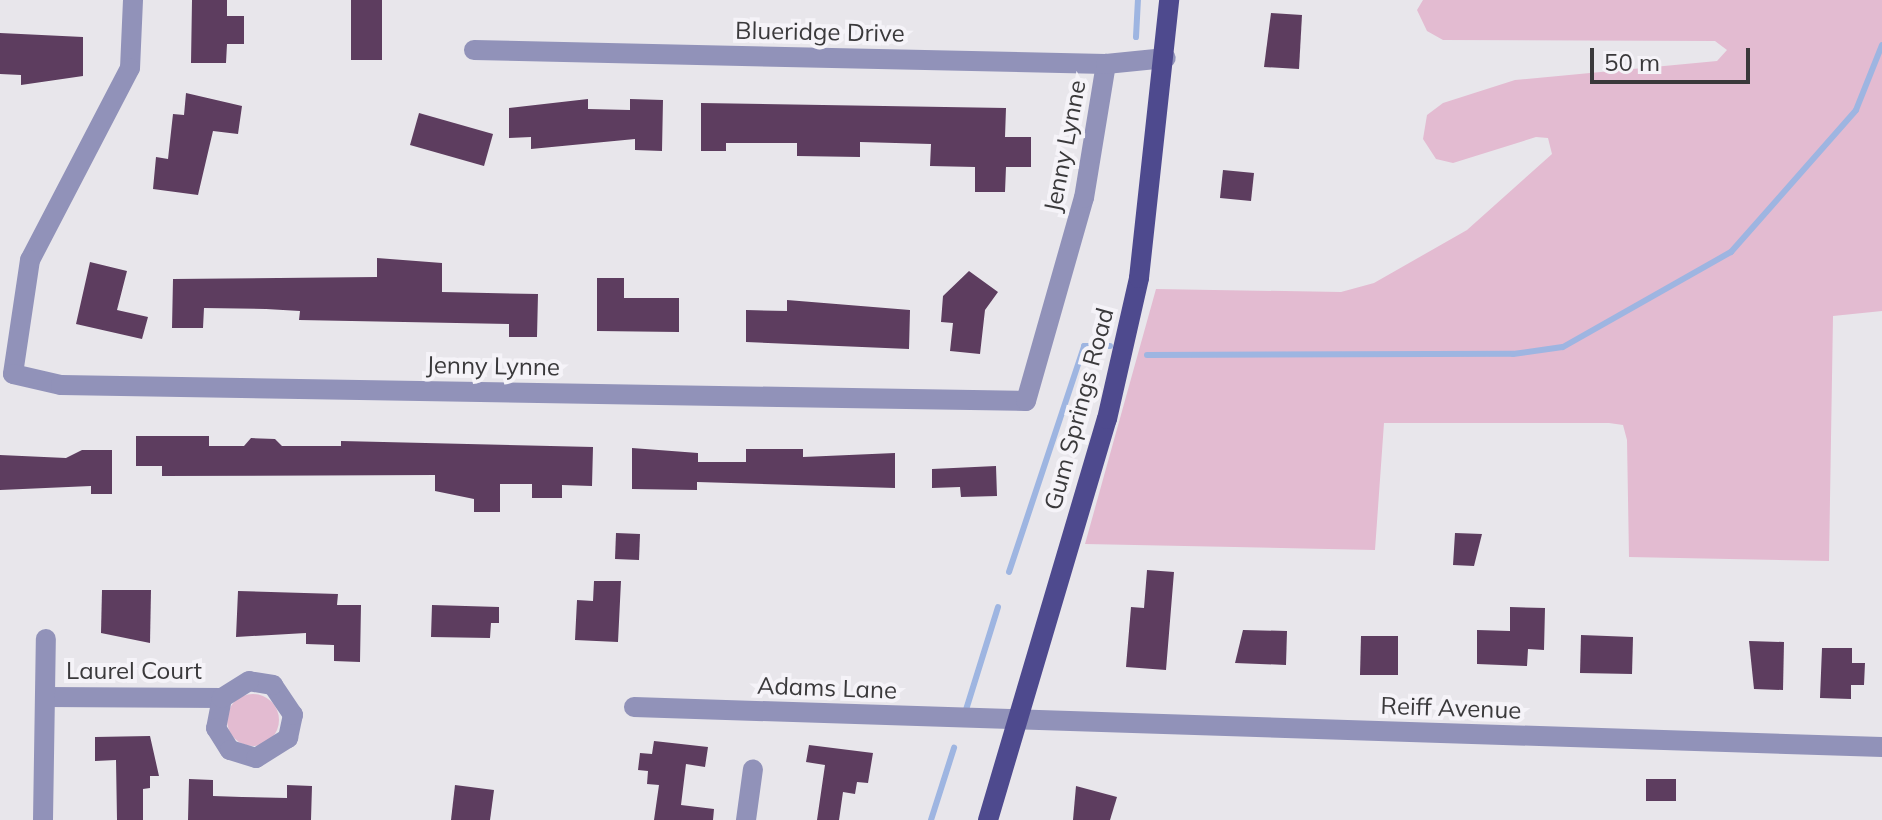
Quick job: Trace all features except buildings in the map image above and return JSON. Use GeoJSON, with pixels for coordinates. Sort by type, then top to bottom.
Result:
{"type":"FeatureCollection","features":[{"type":"Feature","properties":{"kind":"main road","name":"Gum Springs Road"},"geometry":{"type":"LineString","coordinates":[[988,820],[1107,419],[1139,278],[1166,58],[1169,0]]}},
{"type":"Feature","properties":{"kind":"street","name":"Jenny Lynne"},"geometry":{"type":"LineString","coordinates":[[133,0],[130,68],[30,260],[13,374],[61,385],[1026,401],[1084,198],[1106,64]]}},
{"type":"Feature","properties":{"kind":"street","name":"Blueridge Drive"},"geometry":{"type":"LineString","coordinates":[[474,50],[1106,64],[1166,58]]}},
{"type":"Feature","properties":{"kind":"street","name":"Laurel Court"},"geometry":{"type":"LineString","coordinates":[[43,820],[46,639]]}},
{"type":"Feature","properties":{"kind":"street","name":"Laurel Court"},"geometry":{"type":"LineString","coordinates":[[46,697],[222,698]]}},
{"type":"Feature","properties":{"kind":"street","name":"Adams Lane"},"geometry":{"type":"LineString","coordinates":[[634,707],[1018,721]]}},
{"type":"Feature","properties":{"kind":"street","name":"Reiff Avenue"},"geometry":{"type":"LineString","coordinates":[[1018,721],[1882,747]]}},
{"type":"Feature","properties":{"kind":"street"},"geometry":{"type":"LineString","coordinates":[[746,820],[753,769]]}},
{"type":"Feature","properties":{"kind":"shaded area"},"geometry":{"type":"Polygon","coordinates":[[[1423,0],[1882,0],[1882,311],[1833,316],[1829,561],[1629,557],[1627,440],[1623,425],[1609,423],[1384,423],[1375,550],[1085,544],[1156,289],[1341,292],[1374,283],[1467,230],[1552,154],[1548,138],[1536,137],[1453,163],[1436,159],[1423,139],[1427,115],[1443,103],[1515,80],[1717,61],[1727,50],[1715,41],[1443,40],[1427,31],[1417,10],[1423,0]]]}},
{"type":"Feature","properties":{"kind":"shaded area"},"geometry":{"type":"Polygon","coordinates":[[[253,694],[271,702],[279,720],[271,738],[253,746],[235,738],[227,720],[235,702],[253,694]]]}},
{"type":"Feature","properties":{"kind":"waterway"},"geometry":{"type":"LineString","coordinates":[[1136,37],[1138,0]]}},
{"type":"Feature","properties":{"kind":"waterway"},"geometry":{"type":"LineString","coordinates":[[1147,355],[1513,354],[1563,347],[1731,252],[1856,110],[1882,45]]}},
{"type":"Feature","properties":{"kind":"waterway"},"geometry":{"type":"LineString","coordinates":[[1009,572],[1084,346],[1110,346]]}},
{"type":"Feature","properties":{"kind":"waterway"},"geometry":{"type":"LineString","coordinates":[[965,713],[998,607]]}},
{"type":"Feature","properties":{"kind":"waterway"},"geometry":{"type":"LineString","coordinates":[[931,820],[954,748]]}}]}
